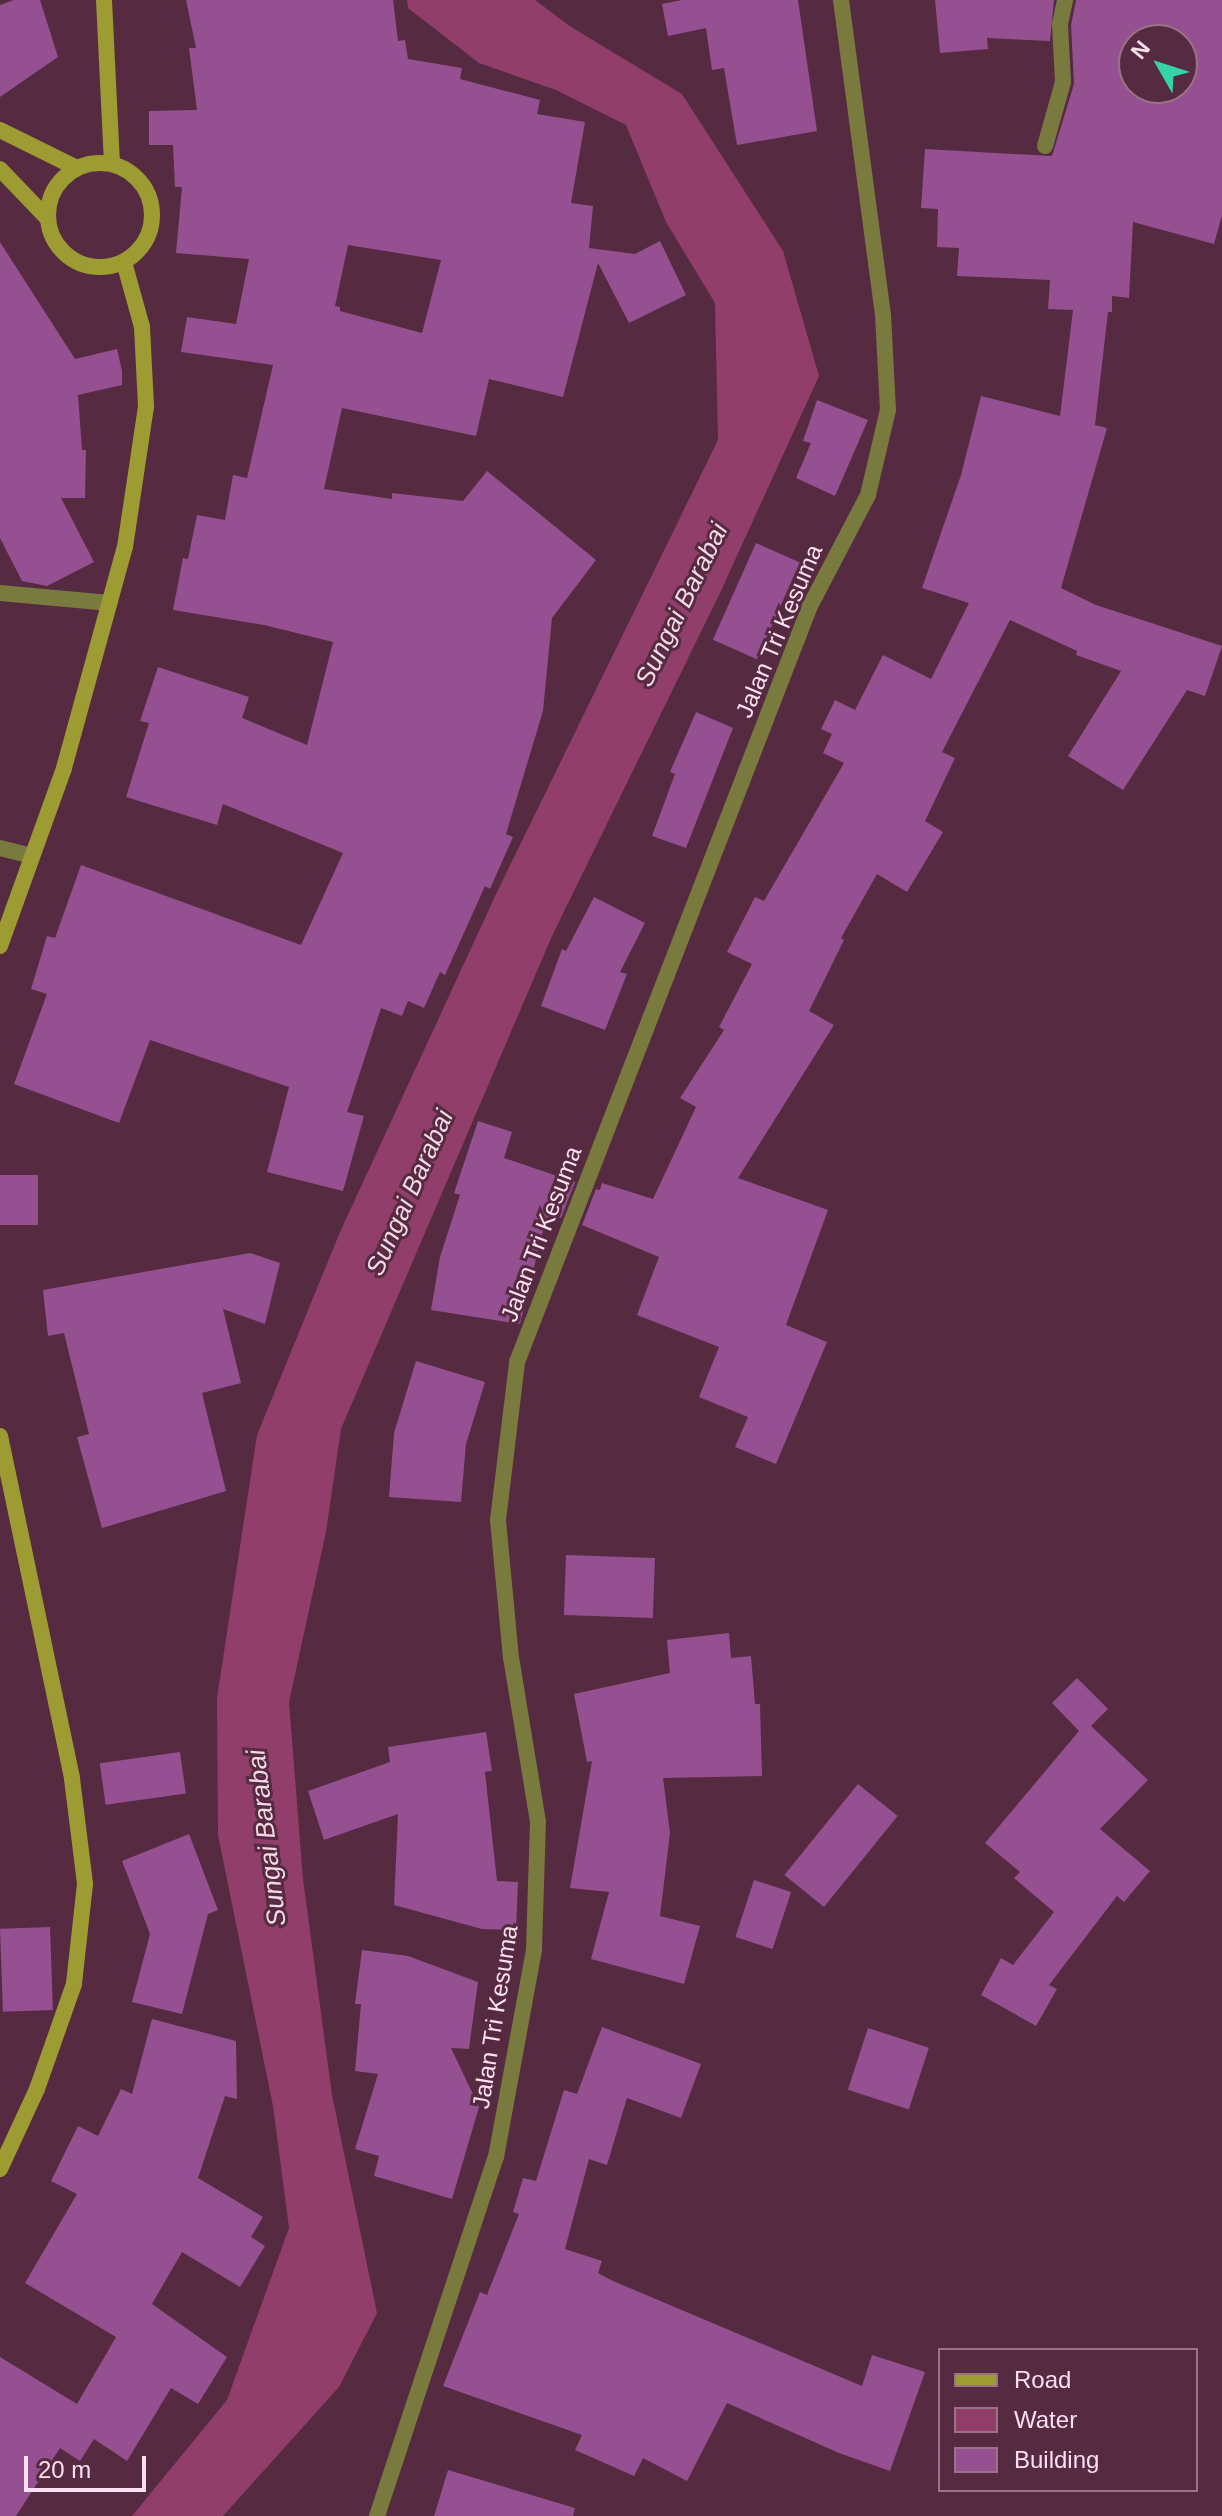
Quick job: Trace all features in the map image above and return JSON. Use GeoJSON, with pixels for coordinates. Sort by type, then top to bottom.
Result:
{"type":"FeatureCollection","features":[{"type":"Feature","properties":{"kind":"main road"},"geometry":{"type":"LineString","coordinates":[[104,0],[112,164]]}},
{"type":"Feature","properties":{"kind":"main road"},"geometry":{"type":"LineString","coordinates":[[0,130],[75,167],[112,164],[129,171],[142,183],[152,209],[149,235],[139,251],[124,262],[107,268],[88,267],[72,260],[58,247],[48,219],[0,169]]}},
{"type":"Feature","properties":{"kind":"main road"},"geometry":{"type":"LineString","coordinates":[[48,219],[52,195],[75,167]]}},
{"type":"Feature","properties":{"kind":"main road"},"geometry":{"type":"LineString","coordinates":[[0,946],[64,768],[125,547],[146,406],[142,327],[124,262]]}},
{"type":"Feature","properties":{"kind":"main road"},"geometry":{"type":"LineString","coordinates":[[0,1436],[4,1474],[72,1779],[85,1884],[74,1984],[37,2089],[0,2169]]}},
{"type":"Feature","properties":{"kind":"street","name":"Jalan Tri Kesuma"},"geometry":{"type":"LineString","coordinates":[[377,2516],[496,2157],[534,1949],[538,1822],[511,1658],[498,1520],[517,1362],[810,606],[868,495],[888,410],[883,315],[841,0]]}},
{"type":"Feature","properties":{"kind":"street"},"geometry":{"type":"LineString","coordinates":[[1045,146],[1063,82],[1060,24],[1065,0]]}},
{"type":"Feature","properties":{"kind":"street"},"geometry":{"type":"LineString","coordinates":[[0,593],[110,603]]}},
{"type":"Feature","properties":{"kind":"street"},"geometry":{"type":"LineString","coordinates":[[0,848],[32,856]]}},
{"type":"Feature","properties":{"kind":"water","name":"Sungai Barabai"},"geometry":{"type":"Polygon","coordinates":[[[407,0],[535,0],[571,27],[682,94],[783,251],[819,376],[720,593],[552,936],[341,1429],[326,1532],[289,1702],[303,1879],[332,2095],[377,2313],[339,2387],[223,2516],[132,2516],[227,2400],[289,2228],[273,2106],[218,1835],[217,1698],[257,1435],[340,1232],[497,892],[718,440],[715,303],[666,222],[626,125],[556,90],[479,63],[408,8],[407,0]]]}},
{"type":"Feature","properties":{"kind":"building"},"geometry":{"type":"Polygon","coordinates":[[[14,0],[40,0],[58,57],[0,97],[0,5],[14,0]]]}},
{"type":"Feature","properties":{"kind":"building"},"geometry":{"type":"Polygon","coordinates":[[[186,0],[393,0],[398,41],[405,40],[408,59],[462,68],[460,79],[540,100],[537,114],[585,122],[571,203],[593,206],[589,248],[635,254],[660,241],[686,295],[629,323],[598,263],[563,397],[489,379],[476,436],[342,408],[324,489],[392,499],[392,493],[463,501],[487,471],[596,560],[552,618],[543,711],[506,834],[513,837],[490,889],[485,886],[445,975],[440,972],[424,1008],[408,1001],[402,1016],[381,1008],[347,1112],[364,1116],[343,1191],[267,1172],[289,1087],[150,1040],[119,1123],[14,1084],[47,994],[31,989],[47,936],[55,938],[81,865],[301,945],[343,853],[223,804],[217,825],[126,797],[149,723],[140,721],[158,667],[249,697],[242,718],[307,745],[333,642],[264,625],[173,610],[183,558],[188,559],[197,515],[225,520],[233,475],[247,478],[273,365],[181,352],[187,317],[236,324],[249,259],[176,253],[182,187],[175,187],[173,145],[149,145],[149,111],[197,110],[189,48],[196,48],[186,0]],[[348,245],[335,306],[340,307],[340,311],[422,333],[441,260],[348,245]]]}},
{"type":"Feature","properties":{"kind":"building"},"geometry":{"type":"Polygon","coordinates":[[[682,0],[798,0],[817,131],[737,145],[724,68],[712,70],[706,28],[668,36],[662,4],[682,0]]]}},
{"type":"Feature","properties":{"kind":"building"},"geometry":{"type":"Polygon","coordinates":[[[935,0],[1054,0],[1050,41],[987,38],[988,49],[940,53],[935,0]]]}},
{"type":"Feature","properties":{"kind":"building"},"geometry":{"type":"Polygon","coordinates":[[[1076,0],[1222,0],[1222,215],[1214,244],[1133,222],[1129,298],[1112,296],[1112,312],[1108,312],[1095,425],[1107,428],[1061,588],[1096,605],[1222,646],[1205,696],[1187,690],[1123,790],[1068,756],[1121,671],[1076,655],[1077,651],[1010,620],[942,752],[955,758],[925,821],[943,832],[907,892],[877,874],[841,938],[844,940],[809,1011],[834,1025],[738,1178],[828,1210],[786,1325],[827,1342],[776,1464],[735,1447],[748,1417],[699,1397],[719,1347],[637,1315],[659,1257],[582,1225],[596,1189],[600,1190],[602,1183],[653,1199],[696,1107],[680,1098],[724,1030],[719,1027],[752,964],[727,952],[755,897],[764,901],[844,763],[823,753],[832,734],[821,729],[835,700],[855,710],[883,655],[931,679],[969,603],[922,588],[961,475],[981,396],[1060,416],[1073,310],[1048,309],[1050,280],[957,276],[959,248],[937,247],[938,209],[921,208],[925,149],[1052,156],[1074,84],[1071,25],[1076,0]]]}},
{"type":"Feature","properties":{"kind":"building"},"geometry":{"type":"Polygon","coordinates":[[[0,242],[75,359],[117,349],[122,371],[122,385],[78,395],[82,450],[86,450],[85,498],[61,498],[94,562],[47,586],[22,581],[0,538],[0,242]]]}},
{"type":"Feature","properties":{"kind":"building"},"geometry":{"type":"Polygon","coordinates":[[[817,400],[868,420],[835,496],[796,478],[811,443],[803,441],[817,400]]]}},
{"type":"Feature","properties":{"kind":"building"},"geometry":{"type":"Polygon","coordinates":[[[756,543],[800,563],[757,659],[713,640],[756,543]]]}},
{"type":"Feature","properties":{"kind":"building"},"geometry":{"type":"Polygon","coordinates":[[[696,712],[733,728],[686,848],[652,836],[675,774],[670,772],[696,712]]]}},
{"type":"Feature","properties":{"kind":"building"},"geometry":{"type":"Polygon","coordinates":[[[594,897],[645,923],[620,972],[627,974],[605,1030],[541,1006],[562,949],[566,951],[594,897]]]}},
{"type":"Feature","properties":{"kind":"building"},"geometry":{"type":"Polygon","coordinates":[[[478,1121],[512,1132],[504,1158],[575,1182],[561,1218],[551,1215],[545,1223],[520,1324],[431,1310],[440,1257],[460,1195],[454,1193],[478,1121]]]}},
{"type":"Feature","properties":{"kind":"building"},"geometry":{"type":"Polygon","coordinates":[[[0,1175],[38,1175],[38,1225],[0,1225],[0,1175]]]}},
{"type":"Feature","properties":{"kind":"building"},"geometry":{"type":"Polygon","coordinates":[[[250,1253],[280,1263],[265,1324],[223,1309],[241,1383],[202,1393],[226,1491],[102,1528],[77,1437],[89,1434],[64,1333],[48,1336],[43,1290],[250,1253]]]}},
{"type":"Feature","properties":{"kind":"building"},"geometry":{"type":"Polygon","coordinates":[[[416,1361],[485,1382],[466,1444],[461,1502],[389,1497],[394,1433],[416,1361]]]}},
{"type":"Feature","properties":{"kind":"building"},"geometry":{"type":"Polygon","coordinates":[[[566,1555],[655,1558],[653,1618],[564,1615],[566,1555]]]}},
{"type":"Feature","properties":{"kind":"building"},"geometry":{"type":"Polygon","coordinates":[[[729,1633],[731,1658],[751,1656],[755,1704],[760,1704],[762,1776],[663,1778],[670,1833],[660,1916],[700,1926],[684,1984],[591,1959],[609,1892],[570,1888],[592,1761],[587,1762],[574,1694],[670,1673],[667,1640],[729,1633]]]}},
{"type":"Feature","properties":{"kind":"building"},"geometry":{"type":"Polygon","coordinates":[[[1077,1678],[1108,1709],[1091,1726],[1148,1780],[1100,1829],[1150,1871],[1124,1902],[1117,1896],[1049,1985],[1057,1989],[1036,2026],[981,1995],[1001,1958],[1013,1965],[1054,1912],[1014,1878],[1020,1872],[985,1843],[1079,1731],[1052,1703],[1077,1678]]]}},
{"type":"Feature","properties":{"kind":"building"},"geometry":{"type":"Polygon","coordinates":[[[486,1732],[492,1771],[485,1772],[497,1881],[518,1882],[516,1930],[482,1929],[394,1905],[398,1814],[324,1840],[308,1791],[390,1762],[388,1747],[486,1732]]]}},
{"type":"Feature","properties":{"kind":"building"},"geometry":{"type":"Polygon","coordinates":[[[180,1752],[186,1794],[106,1805],[100,1763],[180,1752]]]}},
{"type":"Feature","properties":{"kind":"building"},"geometry":{"type":"Polygon","coordinates":[[[858,1784],[898,1816],[824,1907],[784,1875],[858,1784]]]}},
{"type":"Feature","properties":{"kind":"building"},"geometry":{"type":"Polygon","coordinates":[[[189,1834],[218,1910],[208,1914],[182,2014],[132,2002],[150,1934],[122,1861],[189,1834]]]}},
{"type":"Feature","properties":{"kind":"building"},"geometry":{"type":"Polygon","coordinates":[[[754,1880],[791,1892],[773,1949],[735,1937],[754,1880]]]}},
{"type":"Feature","properties":{"kind":"building"},"geometry":{"type":"Polygon","coordinates":[[[50,1927],[53,2010],[3,2012],[0,1929],[50,1927]]]}},
{"type":"Feature","properties":{"kind":"building"},"geometry":{"type":"Polygon","coordinates":[[[362,1950],[408,1956],[478,1982],[469,2049],[451,2048],[479,2107],[452,2199],[374,2176],[379,2156],[355,2149],[378,2074],[355,2071],[361,2004],[355,2004],[362,1950]]]}},
{"type":"Feature","properties":{"kind":"building"},"geometry":{"type":"Polygon","coordinates":[[[152,2019],[236,2041],[237,2099],[225,2096],[198,2178],[263,2217],[251,2237],[265,2246],[240,2287],[182,2252],[152,2304],[227,2357],[198,2404],[171,2388],[127,2461],[94,2439],[80,2461],[60,2448],[16,2516],[0,2516],[0,2357],[77,2404],[116,2337],[25,2283],[77,2194],[51,2181],[78,2126],[98,2136],[121,2089],[132,2094],[152,2019]]]}},
{"type":"Feature","properties":{"kind":"building"},"geometry":{"type":"Polygon","coordinates":[[[602,2027],[701,2064],[681,2118],[627,2098],[607,2165],[589,2159],[565,2249],[602,2261],[598,2273],[613,2281],[862,2386],[872,2355],[925,2372],[890,2471],[839,2453],[727,2403],[687,2481],[643,2458],[634,2476],[575,2450],[582,2435],[443,2386],[480,2292],[487,2295],[519,2214],[513,2212],[523,2178],[536,2181],[564,2090],[577,2094],[602,2027]]]}},
{"type":"Feature","properties":{"kind":"building"},"geometry":{"type":"Polygon","coordinates":[[[868,2028],[929,2048],[909,2110],[848,2090],[868,2028]]]}},
{"type":"Feature","properties":{"kind":"building"},"geometry":{"type":"Polygon","coordinates":[[[448,2470],[575,2508],[573,2516],[434,2516],[448,2470]]]}}]}
